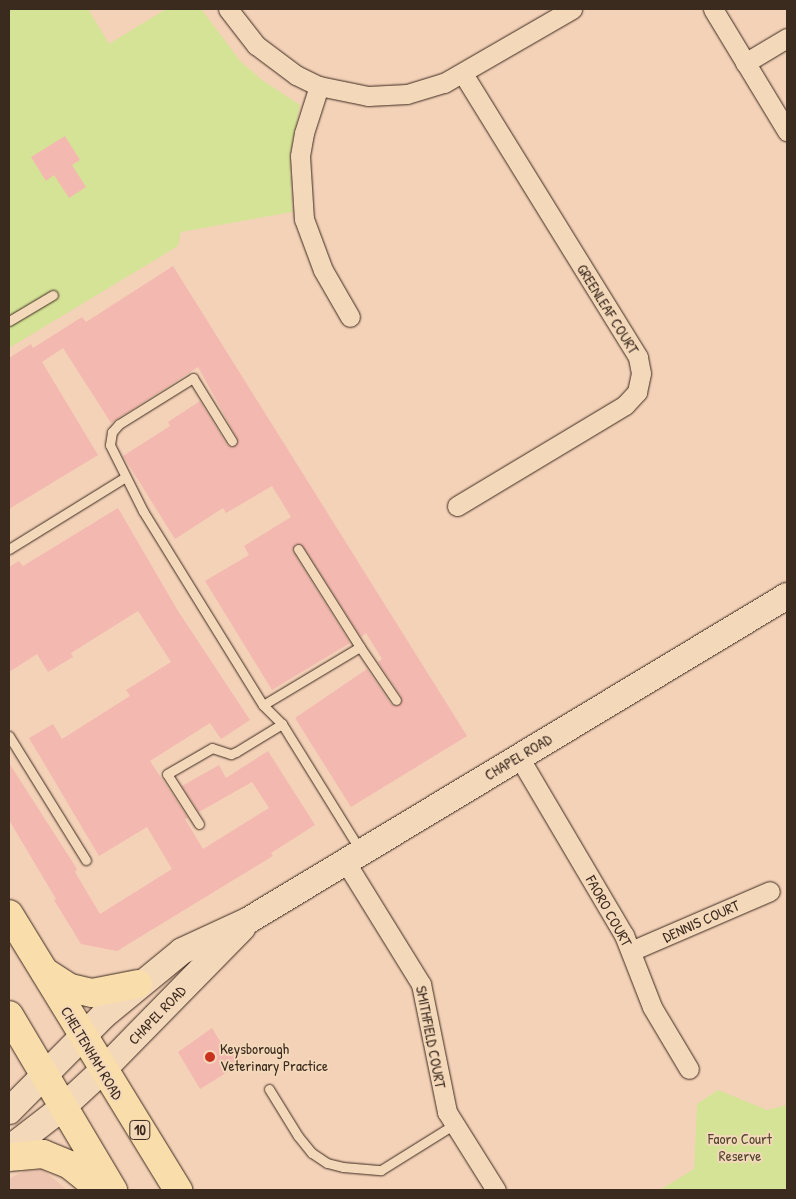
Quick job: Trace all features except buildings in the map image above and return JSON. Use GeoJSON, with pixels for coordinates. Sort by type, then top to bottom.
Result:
{"type":"FeatureCollection","features":[{"type":"Feature","properties":{"kind":"main road","name":"CHAPEL ROAD"},"geometry":{"type":"LineString","coordinates":[[9,1111],[82,1037],[138,984],[182,951],[249,920],[787,596]]}},
{"type":"Feature","properties":{"kind":"main road","name":"CHELTENHAM ROAD"},"geometry":{"type":"LineString","coordinates":[[9,914],[82,1037],[178,1190]]}},
{"type":"Feature","properties":{"kind":"main road","name":"CHAPEL ROAD"},"geometry":{"type":"LineString","coordinates":[[9,1149],[62,1108],[103,1070],[249,920]]}},
{"type":"Feature","properties":{"kind":"main road"},"geometry":{"type":"LineString","coordinates":[[42,970],[70,988],[92,993],[138,984]]}},
{"type":"Feature","properties":{"kind":"main road"},"geometry":{"type":"LineString","coordinates":[[9,1015],[62,1108],[113,1190]]}},
{"type":"Feature","properties":{"kind":"main road"},"geometry":{"type":"LineString","coordinates":[[9,1157],[43,1154],[70,1165],[102,1190]]}},
{"type":"Feature","properties":{"kind":"street"},"geometry":{"type":"LineString","coordinates":[[228,9],[241,28],[274,61],[320,86],[368,96],[398,95],[423,91],[463,74],[572,9]]}},
{"type":"Feature","properties":{"kind":"street"},"geometry":{"type":"LineString","coordinates":[[713,9],[787,131]]}},
{"type":"Feature","properties":{"kind":"street"},"geometry":{"type":"LineString","coordinates":[[746,63],[787,38]]}},
{"type":"Feature","properties":{"kind":"street","name":"GREENLEAF COURT"},"geometry":{"type":"LineString","coordinates":[[457,506],[625,405],[637,392],[641,373],[638,357],[463,74]]}},
{"type":"Feature","properties":{"kind":"street"},"geometry":{"type":"LineString","coordinates":[[320,86],[304,133],[300,156],[304,219],[323,270],[350,317]]}},
{"type":"Feature","properties":{"kind":"street","name":"FAORO COURT"},"geometry":{"type":"LineString","coordinates":[[519,757],[632,951],[652,1007],[689,1069]]}},
{"type":"Feature","properties":{"kind":"street","name":"SMITHFIELD COURT"},"geometry":{"type":"LineString","coordinates":[[353,856],[421,984],[439,1083],[455,1124],[496,1190]]}},
{"type":"Feature","properties":{"kind":"street","name":"DENNIS COURT"},"geometry":{"type":"LineString","coordinates":[[632,951],[770,891]]}},
{"type":"Feature","properties":{"kind":"lane"},"geometry":{"type":"LineString","coordinates":[[9,322],[54,295]]}},
{"type":"Feature","properties":{"kind":"lane"},"geometry":{"type":"LineString","coordinates":[[232,441],[193,378],[115,427],[110,445],[124,478],[263,706],[282,724],[353,856]]}},
{"type":"Feature","properties":{"kind":"lane"},"geometry":{"type":"LineString","coordinates":[[9,549],[124,478]]}},
{"type":"Feature","properties":{"kind":"lane"},"geometry":{"type":"LineString","coordinates":[[298,549],[396,700]]}},
{"type":"Feature","properties":{"kind":"lane"},"geometry":{"type":"LineString","coordinates":[[263,706],[360,647]]}},
{"type":"Feature","properties":{"kind":"lane"},"geometry":{"type":"LineString","coordinates":[[199,824],[168,774],[212,748],[231,754],[236,752],[282,724]]}},
{"type":"Feature","properties":{"kind":"lane"},"geometry":{"type":"LineString","coordinates":[[9,736],[86,860]]}},
{"type":"Feature","properties":{"kind":"lane"},"geometry":{"type":"LineString","coordinates":[[269,1089],[298,1136],[312,1153],[327,1163],[343,1167],[369,1170],[385,1168],[455,1124]]}},
{"type":"Feature","properties":{"kind":"shaded area"},"geometry":{"type":"Polygon","coordinates":[[[42,1169],[67,1190],[9,1190],[9,1179],[24,1171],[42,1169]]]}},
{"type":"Feature","properties":{"kind":"green space"},"geometry":{"type":"Polygon","coordinates":[[[9,9],[88,9],[109,44],[166,9],[201,9],[240,61],[262,80],[300,105],[290,154],[292,212],[181,232],[178,246],[9,348],[9,9]]]}},
{"type":"Feature","properties":{"kind":"green space","name":"Faoro Court Reserve"},"geometry":{"type":"Polygon","coordinates":[[[718,1090],[767,1110],[787,1105],[787,1190],[660,1190],[694,1169],[697,1104],[718,1090]]]}},
{"type":"Feature","properties":{"kind":"place","name":"Keysborough Veterinary Practice"},"geometry":{"type":"Point","coordinates":[210,1057]}}]}
